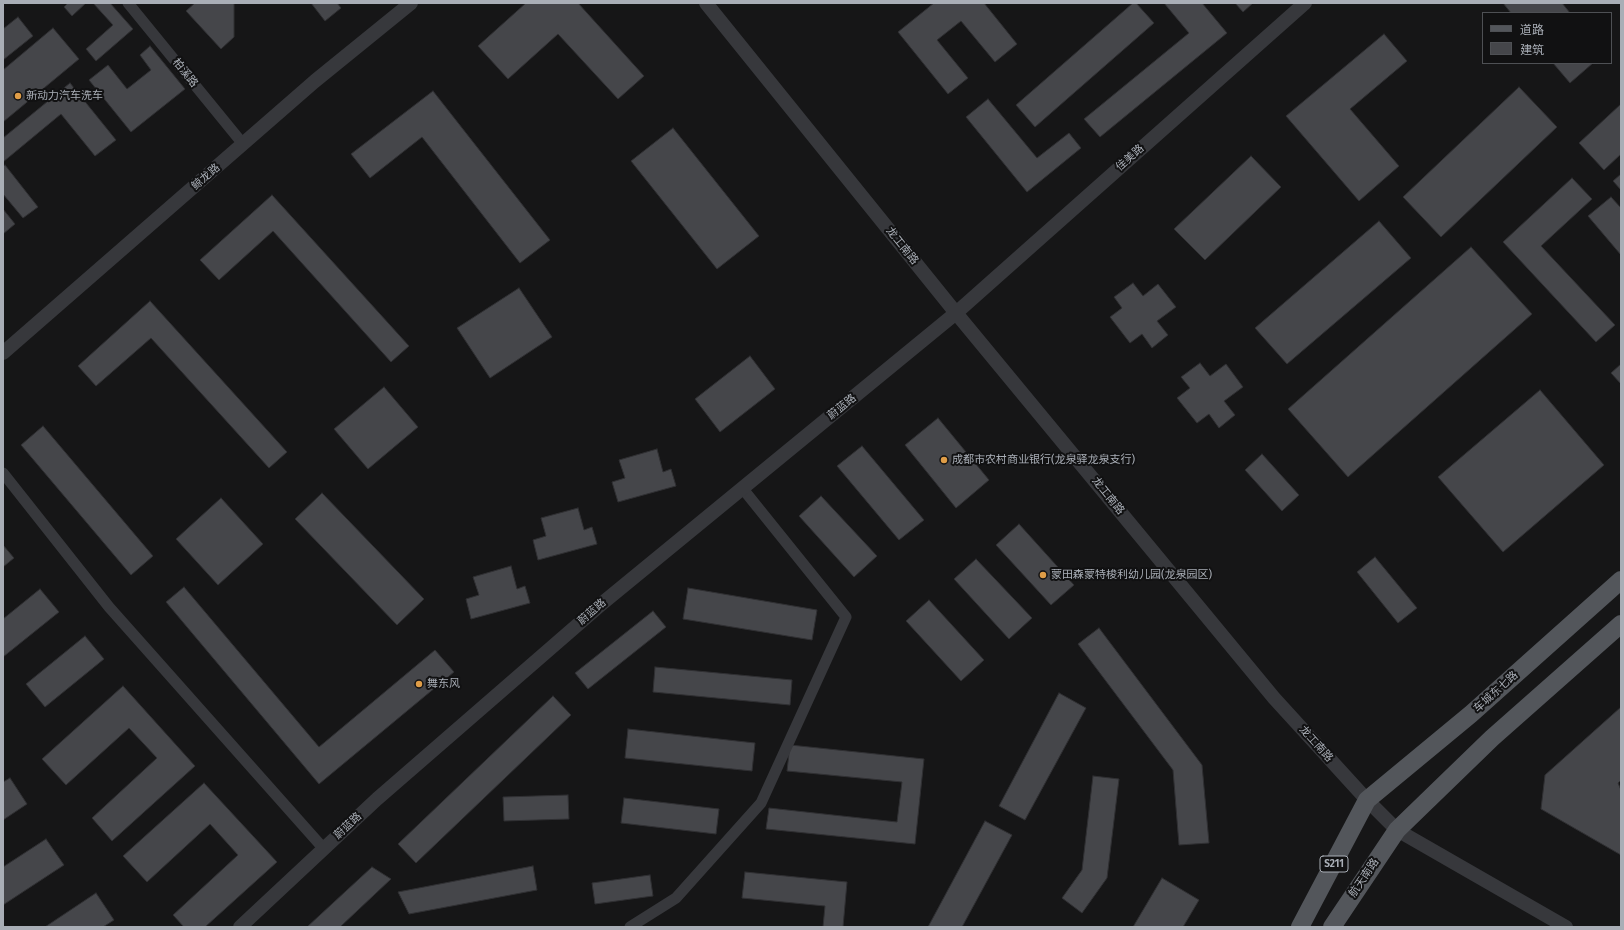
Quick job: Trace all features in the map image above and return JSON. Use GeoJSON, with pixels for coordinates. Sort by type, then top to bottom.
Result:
{"type":"FeatureCollection","features":[{"type":"Feature","properties":{"kind":"main road","name":"车城东七路"},"geometry":{"type":"LineString","coordinates":[[1367,800],[1471,714],[1621,580]]}},
{"type":"Feature","properties":{"kind":"main road"},"geometry":{"type":"LineString","coordinates":[[1397,830],[1492,738],[1621,624]]}},
{"type":"Feature","properties":{"kind":"main road","name":"S211"},"geometry":{"type":"LineString","coordinates":[[1300,927],[1367,800]]}},
{"type":"Feature","properties":{"kind":"main road","name":"航天南路"},"geometry":{"type":"LineString","coordinates":[[1332,927],[1397,830]]}},
{"type":"Feature","properties":{"kind":"street","name":"柏溪路"},"geometry":{"type":"LineString","coordinates":[[128,3],[243,144]]}},
{"type":"Feature","properties":{"kind":"street","name":"鲸龙路"},"geometry":{"type":"LineString","coordinates":[[3,353],[315,81],[411,3]]}},
{"type":"Feature","properties":{"kind":"street","name":"龙工南路"},"geometry":{"type":"LineString","coordinates":[[706,3],[956,313],[1274,698],[1367,800],[1397,830],[1566,927]]}},
{"type":"Feature","properties":{"kind":"street","name":"佳美路"},"geometry":{"type":"LineString","coordinates":[[956,313],[1305,3]]}},
{"type":"Feature","properties":{"kind":"street","name":"蔚蓝路"},"geometry":{"type":"LineString","coordinates":[[240,927],[377,799],[605,600],[956,313]]}},
{"type":"Feature","properties":{"kind":"street"},"geometry":{"type":"LineString","coordinates":[[3,473],[109,607],[324,849]]}},
{"type":"Feature","properties":{"kind":"street"},"geometry":{"type":"LineString","coordinates":[[630,927],[676,898],[761,803],[846,617],[743,488]]}},
{"type":"Feature","properties":{"kind":"building"},"geometry":{"type":"Polygon","coordinates":[[[68,3],[86,3],[72,16],[64,7],[68,3]]]}},
{"type":"Feature","properties":{"kind":"building"},"geometry":{"type":"Polygon","coordinates":[[[93,3],[110,3],[133,29],[96,61],[86,49],[113,25],[93,3]]]}},
{"type":"Feature","properties":{"kind":"building"},"geometry":{"type":"Polygon","coordinates":[[[195,3],[234,3],[234,37],[221,49],[186,11],[195,3]]]}},
{"type":"Feature","properties":{"kind":"building"},"geometry":{"type":"Polygon","coordinates":[[[311,3],[337,3],[341,8],[325,21],[311,3]]]}},
{"type":"Feature","properties":{"kind":"building"},"geometry":{"type":"Polygon","coordinates":[[[526,3],[578,3],[644,76],[618,99],[558,34],[508,79],[478,46],[526,3]]]}},
{"type":"Feature","properties":{"kind":"building"},"geometry":{"type":"Polygon","coordinates":[[[934,3],[984,3],[1017,44],[995,62],[961,21],[937,40],[968,78],[948,94],[898,32],[934,3]]]}},
{"type":"Feature","properties":{"kind":"building"},"geometry":{"type":"Polygon","coordinates":[[[1133,3],[1136,3],[1154,23],[1035,127],[1016,105],[1133,3]]]}},
{"type":"Feature","properties":{"kind":"building"},"geometry":{"type":"Polygon","coordinates":[[[1164,3],[1202,3],[1227,33],[1100,137],[1084,119],[1189,33],[1164,3]]]}},
{"type":"Feature","properties":{"kind":"building"},"geometry":{"type":"Polygon","coordinates":[[[1235,3],[1253,3],[1243,12],[1235,3]]]}},
{"type":"Feature","properties":{"kind":"building"},"geometry":{"type":"Polygon","coordinates":[[[1503,3],[1562,3],[1569,12],[1510,12],[1503,3]]]}},
{"type":"Feature","properties":{"kind":"building"},"geometry":{"type":"Polygon","coordinates":[[[18,17],[33,36],[3,60],[3,29],[18,17]]]}},
{"type":"Feature","properties":{"kind":"building","name":"新动力汽车洗车"},"geometry":{"type":"Polygon","coordinates":[[[53,28],[79,59],[3,122],[3,70],[53,28]]]}},
{"type":"Feature","properties":{"kind":"building"},"geometry":{"type":"Polygon","coordinates":[[[1384,34],[1407,61],[1350,109],[1399,166],[1359,201],[1286,116],[1384,34]]]}},
{"type":"Feature","properties":{"kind":"building"},"geometry":{"type":"Polygon","coordinates":[[[150,46],[185,89],[131,132],[89,80],[108,65],[127,89],[151,70],[140,55],[150,46]]]}},
{"type":"Feature","properties":{"kind":"building"},"geometry":{"type":"Polygon","coordinates":[[[1554,64],[1592,64],[1570,83],[1554,64]]]}},
{"type":"Feature","properties":{"kind":"building"},"geometry":{"type":"Polygon","coordinates":[[[70,83],[116,140],[95,156],[61,114],[3,162],[3,138],[70,83]]]}},
{"type":"Feature","properties":{"kind":"building"},"geometry":{"type":"Polygon","coordinates":[[[1519,87],[1557,127],[1441,237],[1403,197],[1519,87]]]}},
{"type":"Feature","properties":{"kind":"building"},"geometry":{"type":"Polygon","coordinates":[[[433,91],[550,240],[520,263],[422,137],[370,178],[351,154],[433,91]]]}},
{"type":"Feature","properties":{"kind":"building"},"geometry":{"type":"Polygon","coordinates":[[[988,99],[1037,158],[1069,133],[1081,148],[1027,192],[966,117],[988,99]]]}},
{"type":"Feature","properties":{"kind":"building"},"geometry":{"type":"Polygon","coordinates":[[[1621,104],[1621,154],[1604,170],[1579,143],[1621,104]]]}},
{"type":"Feature","properties":{"kind":"building"},"geometry":{"type":"Polygon","coordinates":[[[673,128],[759,236],[717,269],[631,161],[673,128]]]}},
{"type":"Feature","properties":{"kind":"building"},"geometry":{"type":"Polygon","coordinates":[[[1251,156],[1281,187],[1205,260],[1174,229],[1251,156]]]}},
{"type":"Feature","properties":{"kind":"building"},"geometry":{"type":"Polygon","coordinates":[[[5,165],[38,207],[23,218],[3,194],[3,167],[5,165]]]}},
{"type":"Feature","properties":{"kind":"building"},"geometry":{"type":"Polygon","coordinates":[[[1621,174],[1621,190],[1613,181],[1621,174]]]}},
{"type":"Feature","properties":{"kind":"building"},"geometry":{"type":"Polygon","coordinates":[[[1572,178],[1592,199],[1541,246],[1615,325],[1596,342],[1503,242],[1572,178]]]}},
{"type":"Feature","properties":{"kind":"building"},"geometry":{"type":"Polygon","coordinates":[[[272,195],[409,346],[391,362],[273,231],[219,280],[200,260],[272,195]]]}},
{"type":"Feature","properties":{"kind":"building"},"geometry":{"type":"Polygon","coordinates":[[[1611,197],[1621,208],[1621,255],[1588,216],[1611,197]]]}},
{"type":"Feature","properties":{"kind":"building"},"geometry":{"type":"Polygon","coordinates":[[[3,209],[15,224],[3,234],[3,209]]]}},
{"type":"Feature","properties":{"kind":"building"},"geometry":{"type":"Polygon","coordinates":[[[1379,221],[1411,258],[1287,364],[1255,328],[1379,221]]]}},
{"type":"Feature","properties":{"kind":"building"},"geometry":{"type":"Polygon","coordinates":[[[1471,247],[1532,314],[1348,477],[1288,409],[1471,247]]]}},
{"type":"Feature","properties":{"kind":"building"},"geometry":{"type":"Polygon","coordinates":[[[1133,283],[1143,296],[1158,284],[1176,307],[1157,321],[1168,335],[1152,348],[1142,334],[1130,343],[1110,317],[1122,308],[1114,297],[1133,283]]]}},
{"type":"Feature","properties":{"kind":"building"},"geometry":{"type":"Polygon","coordinates":[[[519,288],[552,337],[490,378],[457,328],[519,288]]]}},
{"type":"Feature","properties":{"kind":"building"},"geometry":{"type":"Polygon","coordinates":[[[150,301],[287,452],[269,468],[151,338],[96,386],[78,366],[150,301]]]}},
{"type":"Feature","properties":{"kind":"building"},"geometry":{"type":"Polygon","coordinates":[[[750,356],[775,389],[720,432],[695,399],[750,356]]]}},
{"type":"Feature","properties":{"kind":"building"},"geometry":{"type":"Polygon","coordinates":[[[1200,363],[1210,376],[1226,364],[1243,387],[1224,401],[1235,415],[1219,428],[1209,414],[1197,423],[1177,398],[1190,388],[1181,377],[1200,363]]]}},
{"type":"Feature","properties":{"kind":"building"},"geometry":{"type":"Polygon","coordinates":[[[1621,364],[1621,384],[1611,373],[1621,364]]]}},
{"type":"Feature","properties":{"kind":"building"},"geometry":{"type":"Polygon","coordinates":[[[384,387],[418,427],[368,469],[334,429],[384,387]]]}},
{"type":"Feature","properties":{"kind":"building"},"geometry":{"type":"Polygon","coordinates":[[[1540,390],[1604,465],[1503,552],[1438,477],[1540,390]]]}},
{"type":"Feature","properties":{"kind":"building"},"geometry":{"type":"Polygon","coordinates":[[[938,418],[989,480],[956,508],[905,445],[938,418]]]}},
{"type":"Feature","properties":{"kind":"building"},"geometry":{"type":"Polygon","coordinates":[[[43,426],[153,556],[131,575],[21,445],[43,426]]]}},
{"type":"Feature","properties":{"kind":"building"},"geometry":{"type":"Polygon","coordinates":[[[862,446],[924,520],[899,540],[837,466],[862,446]]]}},
{"type":"Feature","properties":{"kind":"building"},"geometry":{"type":"Polygon","coordinates":[[[657,449],[663,472],[671,469],[676,486],[618,502],[612,482],[625,478],[619,460],[657,449]]]}},
{"type":"Feature","properties":{"kind":"building"},"geometry":{"type":"Polygon","coordinates":[[[1262,454],[1299,495],[1282,511],[1245,470],[1262,454]]]}},
{"type":"Feature","properties":{"kind":"building"},"geometry":{"type":"Polygon","coordinates":[[[322,493],[424,599],[397,625],[295,519],[322,493]]]}},
{"type":"Feature","properties":{"kind":"building"},"geometry":{"type":"Polygon","coordinates":[[[821,496],[877,556],[854,577],[799,516],[821,496]]]}},
{"type":"Feature","properties":{"kind":"building"},"geometry":{"type":"Polygon","coordinates":[[[221,498],[263,544],[218,585],[176,539],[221,498]]]}},
{"type":"Feature","properties":{"kind":"building"},"geometry":{"type":"Polygon","coordinates":[[[578,508],[584,530],[592,527],[597,544],[538,560],[533,540],[546,536],[541,518],[578,508]]]}},
{"type":"Feature","properties":{"kind":"building"},"geometry":{"type":"Polygon","coordinates":[[[1019,524],[1074,585],[1051,605],[996,545],[1019,524]]]}},
{"type":"Feature","properties":{"kind":"building"},"geometry":{"type":"Polygon","coordinates":[[[3,545],[14,558],[3,567],[3,545]]]}},
{"type":"Feature","properties":{"kind":"building"},"geometry":{"type":"Polygon","coordinates":[[[1375,557],[1417,608],[1398,623],[1357,572],[1375,557]]]}},
{"type":"Feature","properties":{"kind":"building"},"geometry":{"type":"Polygon","coordinates":[[[976,559],[1032,618],[1009,639],[954,579],[976,559]]]}},
{"type":"Feature","properties":{"kind":"building"},"geometry":{"type":"Polygon","coordinates":[[[511,566],[517,589],[525,586],[530,603],[471,619],[466,599],[479,595],[473,577],[511,566]]]}},
{"type":"Feature","properties":{"kind":"building"},"geometry":{"type":"Polygon","coordinates":[[[184,587],[319,747],[435,650],[454,672],[319,784],[166,602],[184,587]]]}},
{"type":"Feature","properties":{"kind":"building"},"geometry":{"type":"Polygon","coordinates":[[[688,588],[817,610],[812,640],[683,619],[688,588]]]}},
{"type":"Feature","properties":{"kind":"building"},"geometry":{"type":"Polygon","coordinates":[[[40,589],[59,612],[3,657],[3,619],[40,589]]]}},
{"type":"Feature","properties":{"kind":"building"},"geometry":{"type":"Polygon","coordinates":[[[929,600],[984,660],[961,681],[906,621],[929,600]]]}},
{"type":"Feature","properties":{"kind":"building"},"geometry":{"type":"Polygon","coordinates":[[[653,611],[666,627],[588,689],[575,673],[653,611]]]}},
{"type":"Feature","properties":{"kind":"building"},"geometry":{"type":"Polygon","coordinates":[[[1099,628],[1202,765],[1209,843],[1179,845],[1173,770],[1078,644],[1099,628]]]}},
{"type":"Feature","properties":{"kind":"building"},"geometry":{"type":"Polygon","coordinates":[[[85,636],[104,659],[45,707],[26,684],[85,636]]]}},
{"type":"Feature","properties":{"kind":"building"},"geometry":{"type":"Polygon","coordinates":[[[655,667],[792,680],[790,705],[653,692],[655,667]]]}},
{"type":"Feature","properties":{"kind":"building"},"geometry":{"type":"Polygon","coordinates":[[[123,686],[195,766],[112,841],[92,818],[157,758],[129,728],[66,785],[42,759],[123,686]]]}},
{"type":"Feature","properties":{"kind":"building"},"geometry":{"type":"Polygon","coordinates":[[[1059,693],[1086,708],[1025,820],[999,806],[1059,693]]]}},
{"type":"Feature","properties":{"kind":"building"},"geometry":{"type":"Polygon","coordinates":[[[553,696],[571,715],[416,863],[398,844],[553,696]]]}},
{"type":"Feature","properties":{"kind":"building"},"geometry":{"type":"Polygon","coordinates":[[[1621,707],[1621,780],[1618,783],[1621,790],[1621,855],[1541,809],[1545,775],[1621,707]]]}},
{"type":"Feature","properties":{"kind":"building"},"geometry":{"type":"Polygon","coordinates":[[[628,729],[755,743],[752,771],[625,758],[628,729]]]}},
{"type":"Feature","properties":{"kind":"building"},"geometry":{"type":"Polygon","coordinates":[[[790,745],[924,759],[915,844],[766,829],[769,808],[897,822],[902,782],[787,771],[790,745]]]}},
{"type":"Feature","properties":{"kind":"building"},"geometry":{"type":"Polygon","coordinates":[[[1093,776],[1119,779],[1107,878],[1082,913],[1062,898],[1082,870],[1093,776]]]}},
{"type":"Feature","properties":{"kind":"building"},"geometry":{"type":"Polygon","coordinates":[[[10,778],[27,804],[3,820],[3,782],[10,778]]]}},
{"type":"Feature","properties":{"kind":"building"},"geometry":{"type":"Polygon","coordinates":[[[204,783],[277,862],[205,927],[184,927],[173,915],[238,855],[210,824],[147,882],[123,856],[204,783]]]}},
{"type":"Feature","properties":{"kind":"building"},"geometry":{"type":"Polygon","coordinates":[[[568,795],[569,819],[504,821],[503,797],[568,795]]]}},
{"type":"Feature","properties":{"kind":"building"},"geometry":{"type":"Polygon","coordinates":[[[624,798],[719,809],[716,834],[621,823],[624,798]]]}},
{"type":"Feature","properties":{"kind":"building"},"geometry":{"type":"Polygon","coordinates":[[[985,821],[1012,835],[962,927],[928,927],[985,821]]]}},
{"type":"Feature","properties":{"kind":"building"},"geometry":{"type":"Polygon","coordinates":[[[46,839],[64,865],[3,905],[3,867],[46,839]]]}},
{"type":"Feature","properties":{"kind":"building"},"geometry":{"type":"Polygon","coordinates":[[[533,866],[537,890],[409,914],[398,892],[533,866]]]}},
{"type":"Feature","properties":{"kind":"building"},"geometry":{"type":"Polygon","coordinates":[[[372,867],[391,879],[340,927],[307,927],[372,867]]]}},
{"type":"Feature","properties":{"kind":"building"},"geometry":{"type":"Polygon","coordinates":[[[745,872],[847,882],[843,927],[823,927],[825,906],[742,898],[745,872]]]}},
{"type":"Feature","properties":{"kind":"building"},"geometry":{"type":"Polygon","coordinates":[[[650,875],[653,896],[595,904],[592,883],[650,875]]]}},
{"type":"Feature","properties":{"kind":"building"},"geometry":{"type":"Polygon","coordinates":[[[1162,878],[1199,900],[1183,927],[1133,927],[1162,878]]]}},
{"type":"Feature","properties":{"kind":"building"},"geometry":{"type":"Polygon","coordinates":[[[96,893],[114,920],[103,927],[45,927],[96,893]]]}},
{"type":"Feature","properties":{"kind":"place","name":"新动力汽车洗车"},"geometry":{"type":"Point","coordinates":[18,96]}},
{"type":"Feature","properties":{"kind":"place","name":"成都市农村商业银行(龙泉驿龙泉支行)"},"geometry":{"type":"Point","coordinates":[944,460]}},
{"type":"Feature","properties":{"kind":"place","name":"蒙田森蒙特梭利幼儿园(龙泉园区)"},"geometry":{"type":"Point","coordinates":[1043,575]}},
{"type":"Feature","properties":{"kind":"place","name":"舞东风"},"geometry":{"type":"Point","coordinates":[419,684]}}]}
